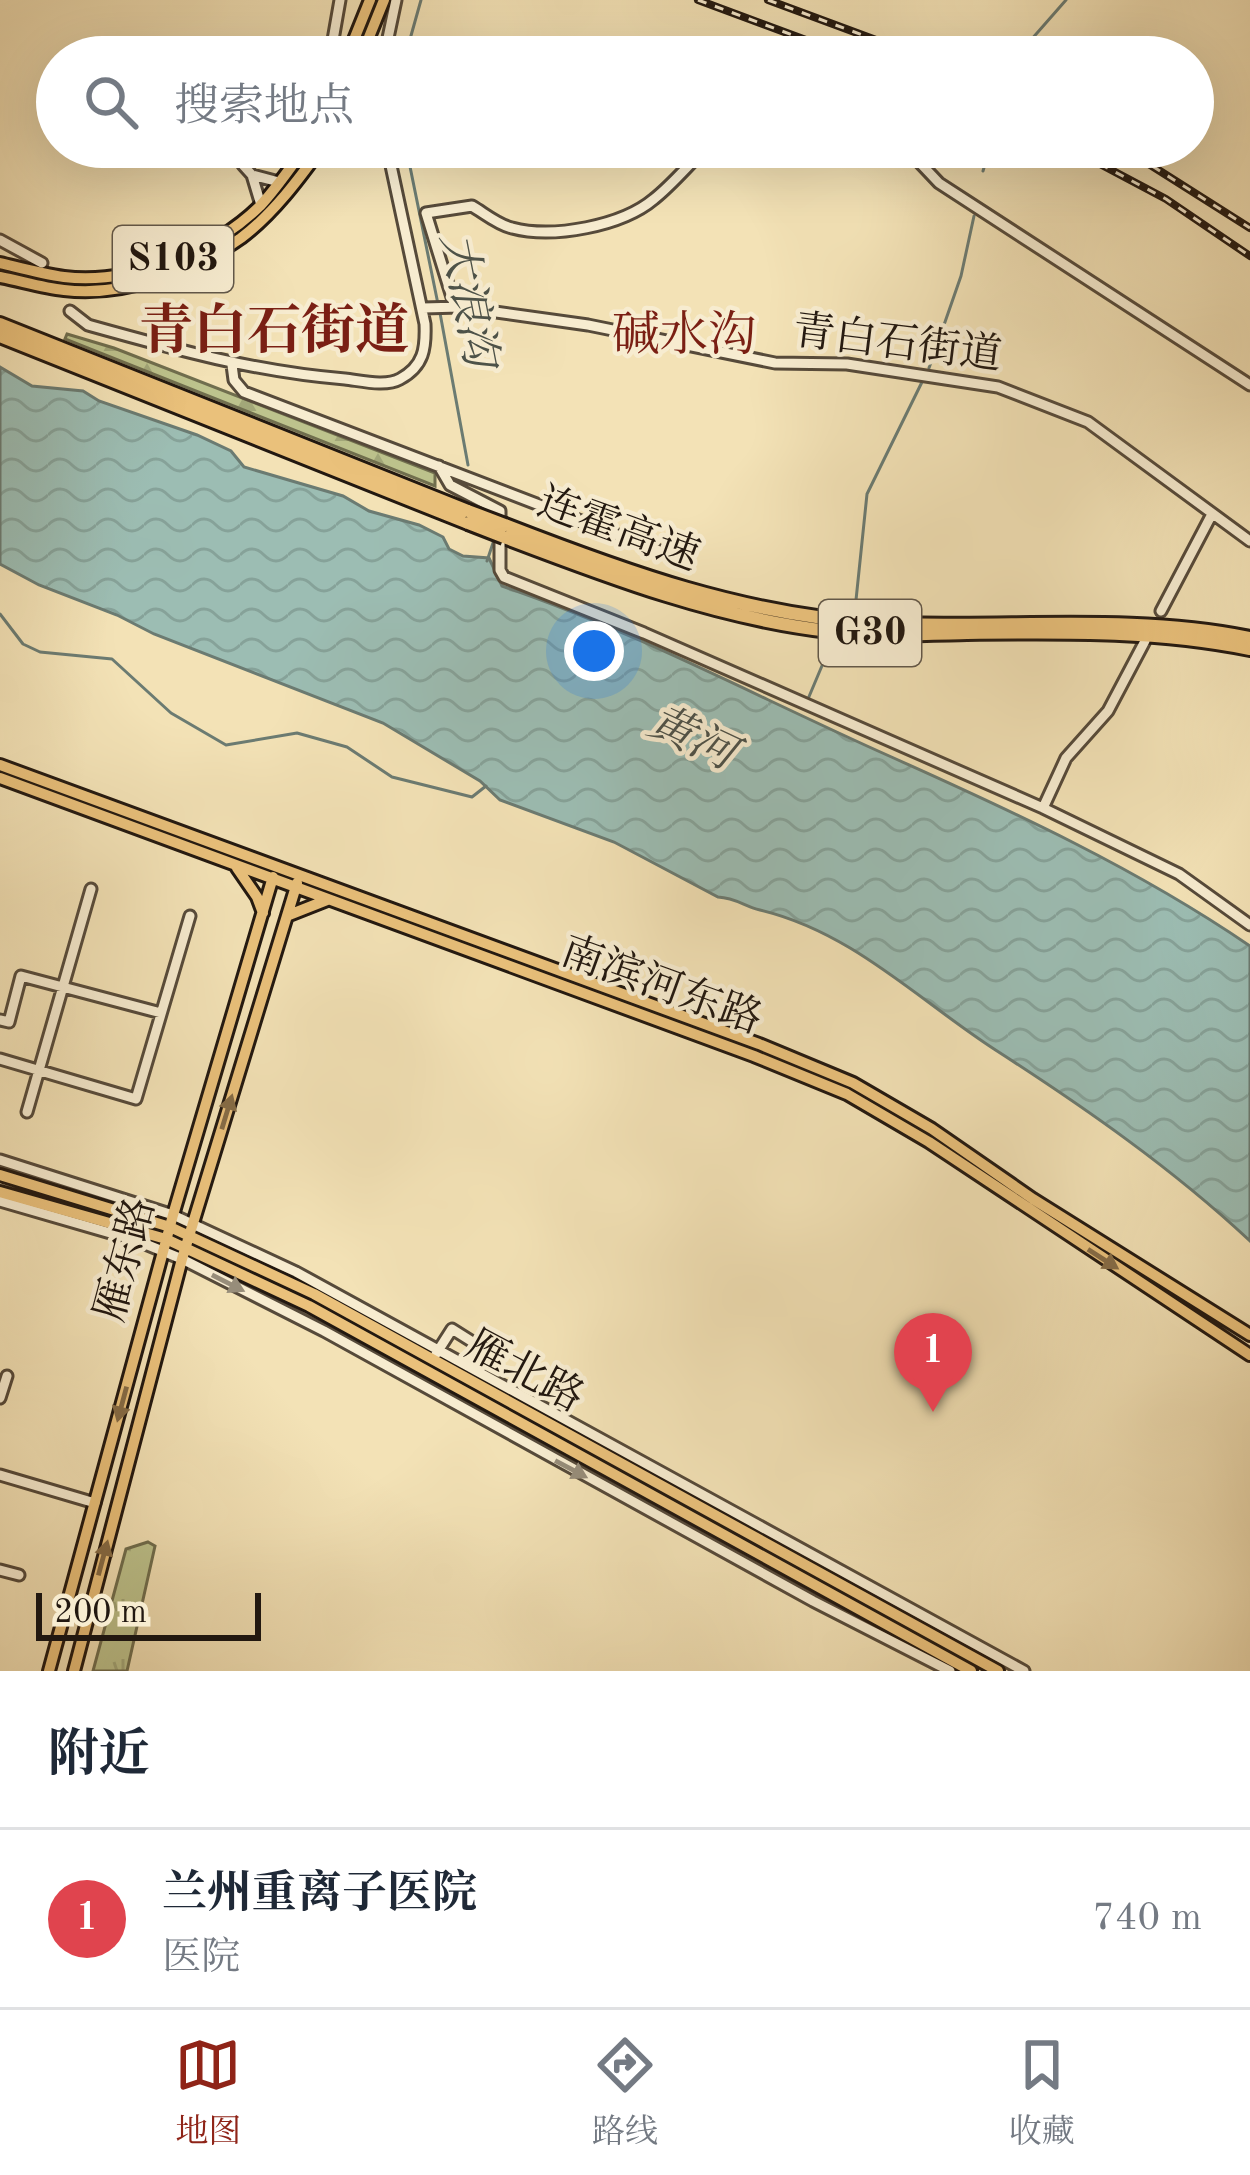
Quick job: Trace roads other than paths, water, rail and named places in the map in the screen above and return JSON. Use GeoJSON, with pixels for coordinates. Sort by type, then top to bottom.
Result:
{"type":"FeatureCollection","features":[{"type":"Feature","properties":{"kind":"highway","name":"连霍高速"},"geometry":{"type":"LineString","coordinates":[[0,324],[468,517]]}},
{"type":"Feature","properties":{"kind":"highway","name":"连霍高速"},"geometry":{"type":"LineString","coordinates":[[0,336],[648,589],[734,614],[830,631],[1093,632],[1215,641],[1250,649]]}},
{"type":"Feature","properties":{"kind":"highway","name":"连霍高速"},"geometry":{"type":"LineString","coordinates":[[504,531],[709,598],[815,617],[877,623],[1095,622],[1250,638]]}},
{"type":"Feature","properties":{"kind":"main road"},"geometry":{"type":"LineString","coordinates":[[358,36],[370,0]]}},
{"type":"Feature","properties":{"kind":"main road"},"geometry":{"type":"LineString","coordinates":[[363,36],[384,0]]}},
{"type":"Feature","properties":{"kind":"main road","name":"S103"},"geometry":{"type":"LineString","coordinates":[[0,263],[68,278],[124,274],[178,258],[261,205],[290,168]]}},
{"type":"Feature","properties":{"kind":"main road","name":"S103"},"geometry":{"type":"LineString","coordinates":[[0,277],[67,291],[127,287],[183,270],[242,237],[306,168]]}},
{"type":"Feature","properties":{"kind":"main road","name":"南滨河东路"},"geometry":{"type":"LineString","coordinates":[[0,765],[274,874],[600,993],[847,1094],[929,1142],[1250,1355]]}},
{"type":"Feature","properties":{"kind":"main road","name":"南滨河东路"},"geometry":{"type":"LineString","coordinates":[[0,778],[235,866],[274,874]]}},
{"type":"Feature","properties":{"kind":"main road"},"geometry":{"type":"LineString","coordinates":[[235,866],[263,913]]}},
{"type":"Feature","properties":{"kind":"main road","name":"雁东路"},"geometry":{"type":"LineString","coordinates":[[50,1671],[168,1233],[274,874]]}},
{"type":"Feature","properties":{"kind":"main road","name":"南滨河东路"},"geometry":{"type":"LineString","coordinates":[[297,882],[328,899],[759,1043],[853,1083],[1250,1335]]}},
{"type":"Feature","properties":{"kind":"main road","name":"雁东路"},"geometry":{"type":"LineString","coordinates":[[74,1671],[188,1242],[297,882]]}},
{"type":"Feature","properties":{"kind":"main road"},"geometry":{"type":"LineString","coordinates":[[286,917],[328,899]]}},
{"type":"Feature","properties":{"kind":"main road","name":"雁北路"},"geometry":{"type":"LineString","coordinates":[[0,1175],[168,1233],[314,1294],[435,1355],[998,1671]]}},
{"type":"Feature","properties":{"kind":"main road","name":"雁北路"},"geometry":{"type":"LineString","coordinates":[[0,1192],[168,1233]]}},
{"type":"Feature","properties":{"kind":"main road","name":"雁北路"},"geometry":{"type":"LineString","coordinates":[[188,1242],[971,1671]]}},
{"type":"Feature","properties":{"kind":"street"},"geometry":{"type":"LineString","coordinates":[[334,36],[340,0]]}},
{"type":"Feature","properties":{"kind":"street"},"geometry":{"type":"LineString","coordinates":[[388,36],[396,0]]}},
{"type":"Feature","properties":{"kind":"street"},"geometry":{"type":"LineString","coordinates":[[246,168],[261,205]]}},
{"type":"Feature","properties":{"kind":"street"},"geometry":{"type":"LineString","coordinates":[[70,311],[88,325],[232,365],[290,375],[395,382],[413,370],[426,351],[427,308],[392,168]]}},
{"type":"Feature","properties":{"kind":"street"},"geometry":{"type":"LineString","coordinates":[[452,307],[426,213],[472,206],[509,228],[537,232],[597,226],[628,217],[686,168]]}},
{"type":"Feature","properties":{"kind":"street"},"geometry":{"type":"LineString","coordinates":[[925,168],[940,183],[1250,385]]}},
{"type":"Feature","properties":{"kind":"street"},"geometry":{"type":"LineString","coordinates":[[252,175],[279,182]]}},
{"type":"Feature","properties":{"kind":"street"},"geometry":{"type":"LineString","coordinates":[[0,240],[42,263]]}},
{"type":"Feature","properties":{"kind":"street","name":"青白石街道"},"geometry":{"type":"LineString","coordinates":[[427,308],[452,307],[588,325],[776,363],[847,364],[998,387],[1088,422],[1250,541]]}},
{"type":"Feature","properties":{"kind":"street"},"geometry":{"type":"LineString","coordinates":[[232,365],[234,380],[244,392],[683,560]]}},
{"type":"Feature","properties":{"kind":"street"},"geometry":{"type":"LineString","coordinates":[[444,468],[450,485],[500,511],[504,577],[644,633],[1043,808],[1179,874],[1250,925]]}},
{"type":"Feature","properties":{"kind":"street"},"geometry":{"type":"LineString","coordinates":[[1161,610],[1212,514]]}},
{"type":"Feature","properties":{"kind":"street"},"geometry":{"type":"LineString","coordinates":[[1043,808],[1066,758],[1108,711],[1145,641]]}},
{"type":"Feature","properties":{"kind":"street"},"geometry":{"type":"LineString","coordinates":[[27,1112],[92,889]]}},
{"type":"Feature","properties":{"kind":"street"},"geometry":{"type":"LineString","coordinates":[[0,1059],[136,1099],[190,916]]}},
{"type":"Feature","properties":{"kind":"street"},"geometry":{"type":"LineString","coordinates":[[0,1019],[9,1022],[21,976],[161,1013]]}},
{"type":"Feature","properties":{"kind":"street"},"geometry":{"type":"LineString","coordinates":[[0,1160],[188,1242],[324,1331],[813,1601],[950,1671]]}},
{"type":"Feature","properties":{"kind":"street"},"geometry":{"type":"LineString","coordinates":[[0,1201],[168,1233]]}},
{"type":"Feature","properties":{"kind":"street"},"geometry":{"type":"LineString","coordinates":[[466,1365],[479,1346],[452,1329],[435,1355],[466,1365],[1024,1671]]}},
{"type":"Feature","properties":{"kind":"street"},"geometry":{"type":"LineString","coordinates":[[0,1398],[7,1376]]}},
{"type":"Feature","properties":{"kind":"street"},"geometry":{"type":"LineString","coordinates":[[0,1475],[95,1503]]}},
{"type":"Feature","properties":{"kind":"street"},"geometry":{"type":"LineString","coordinates":[[0,1570],[19,1575]]}},
{"type":"Feature","properties":{"kind":"water","name":"黄河"},"geometry":{"type":"Polygon","coordinates":[[[0,367],[32,386],[83,391],[197,435],[231,451],[244,467],[343,496],[369,511],[419,525],[443,537],[449,549],[463,556],[489,558],[502,586],[649,644],[1027,819],[1163,891],[1250,946],[1250,1241],[1127,1139],[883,969],[825,934],[718,897],[614,842],[500,800],[480,781],[383,723],[154,634],[0,564],[0,367]]]}},
{"type":"Feature","properties":{"kind":"waterway","name":"大浪沟"},"geometry":{"type":"LineString","coordinates":[[411,36],[421,0]]}},
{"type":"Feature","properties":{"kind":"waterway"},"geometry":{"type":"LineString","coordinates":[[1034,36],[1066,0]]}},
{"type":"Feature","properties":{"kind":"waterway","name":"大浪沟"},"geometry":{"type":"LineString","coordinates":[[410,168],[438,304]]}},
{"type":"Feature","properties":{"kind":"waterway"},"geometry":{"type":"LineString","coordinates":[[929,368],[961,276],[974,216]]}},
{"type":"Feature","properties":{"kind":"waterway","name":"大浪沟"},"geometry":{"type":"LineString","coordinates":[[440,313],[468,465]]}},
{"type":"Feature","properties":{"kind":"waterway"},"geometry":{"type":"LineString","coordinates":[[856,600],[867,494],[923,380]]}},
{"type":"Feature","properties":{"kind":"waterway","name":"大浪沟"},"geometry":{"type":"LineString","coordinates":[[487,561],[494,540]]}},
{"type":"Feature","properties":{"kind":"waterway"},"geometry":{"type":"LineString","coordinates":[[0,614],[23,644],[40,652],[112,659],[171,713],[226,745],[297,733],[347,747],[392,777],[472,797],[486,786]]}},
{"type":"Feature","properties":{"kind":"waterway"},"geometry":{"type":"LineString","coordinates":[[808,699],[832,642]]}},
{"type":"Feature","properties":{"kind":"railway"},"geometry":{"type":"LineString","coordinates":[[698,0],[795,36]]}},
{"type":"Feature","properties":{"kind":"railway"},"geometry":{"type":"LineString","coordinates":[[768,0],[865,36]]}},
{"type":"Feature","properties":{"kind":"railway"},"geometry":{"type":"LineString","coordinates":[[1108,168],[1166,199],[1250,256]]}},
{"type":"Feature","properties":{"kind":"railway"},"geometry":{"type":"LineString","coordinates":[[1155,168],[1250,228]]}},
{"type":"Feature","properties":{"kind":"place","name":"兰州重离子医院"},"geometry":{"type":"Point","coordinates":[933,1412]}},
{"type":"Feature","properties":{"kind":"district","name":"青白石街道"},"geometry":{"type":"Point","coordinates":[274,334]}},
{"type":"Feature","properties":{"kind":"district","name":"碱水沟"},"geometry":{"type":"Point","coordinates":[684,337]}}]}
